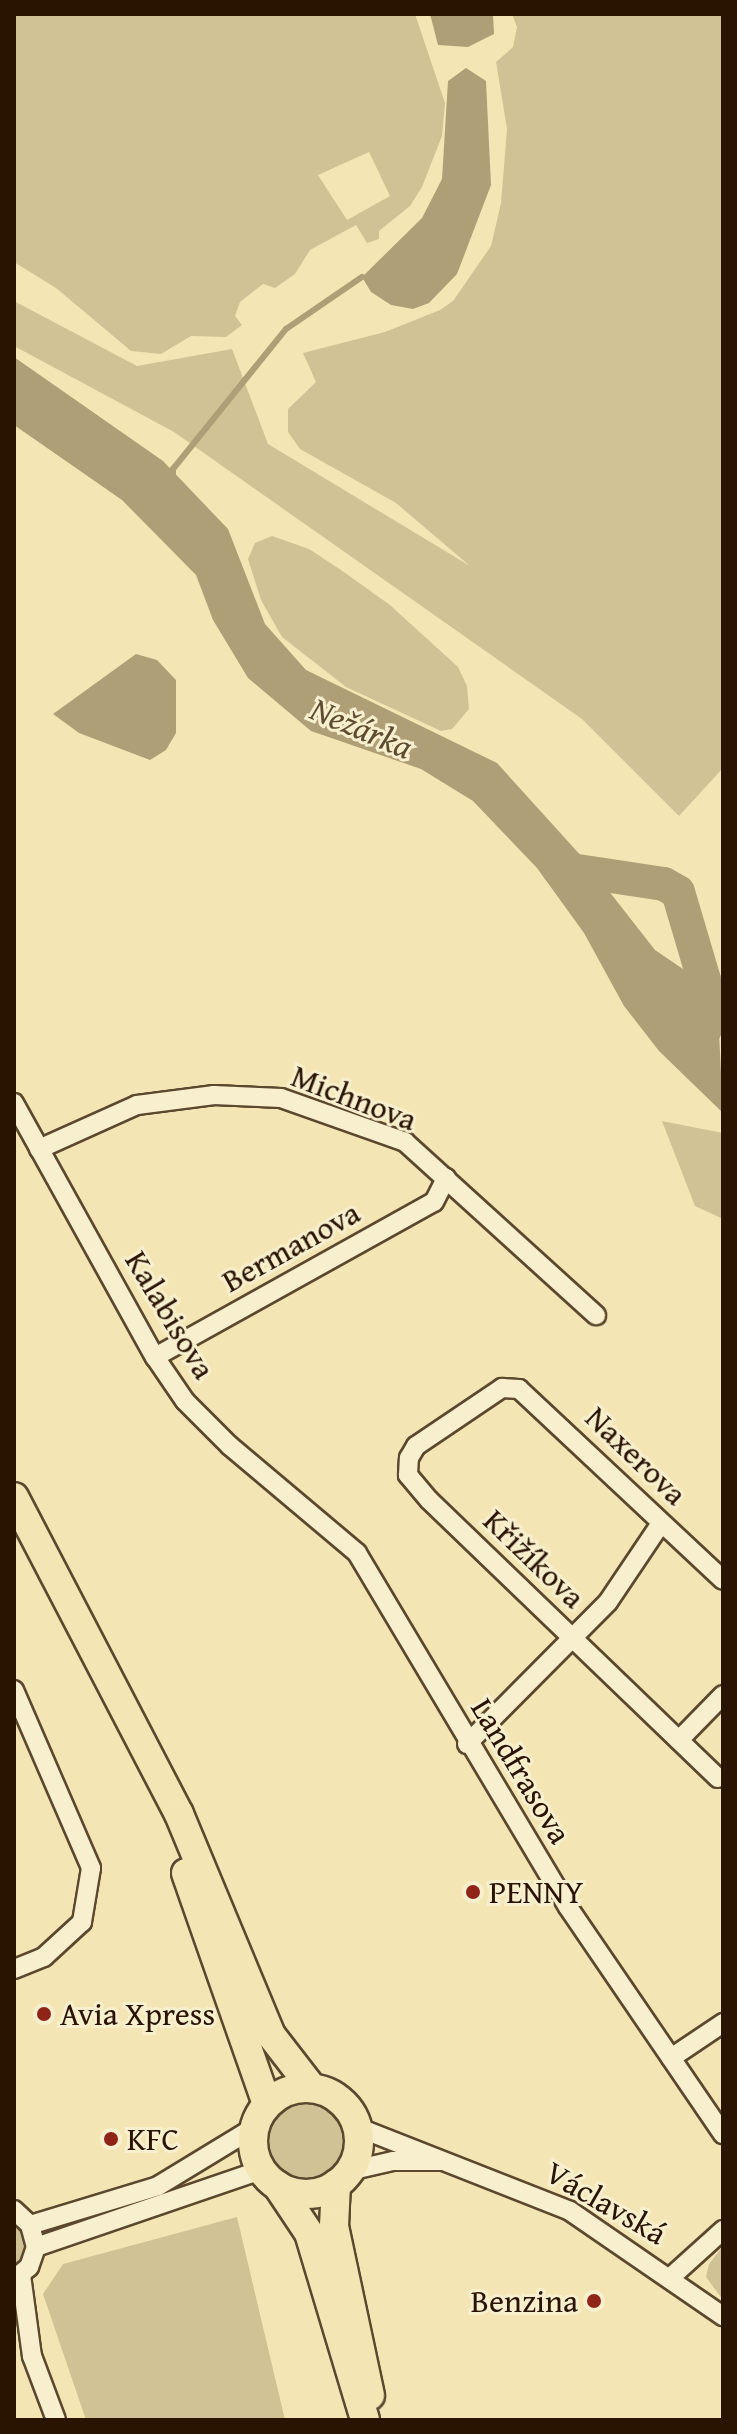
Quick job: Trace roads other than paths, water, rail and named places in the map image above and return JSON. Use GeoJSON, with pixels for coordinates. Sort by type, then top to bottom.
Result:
{"type":"FeatureCollection","features":[{"type":"Feature","properties":{"kind":"main road"},"geometry":{"type":"LineString","coordinates":[[14,1497],[131,1731],[179,1814],[271,2035],[312,2088]]}},
{"type":"Feature","properties":{"kind":"main road"},"geometry":{"type":"LineString","coordinates":[[131,1731],[261,2115],[253,2149],[269,2178],[309,2233],[365,2420]]}},
{"type":"Feature","properties":{"kind":"main road"},"geometry":{"type":"LineString","coordinates":[[261,2115],[289,2090],[312,2088],[341,2100],[357,2127],[357,2154],[342,2177],[334,2226],[363,2343],[373,2420]]}},
{"type":"Feature","properties":{"kind":"main road"},"geometry":{"type":"LineString","coordinates":[[269,2178],[310,2193],[342,2177]]}},
{"type":"Feature","properties":{"kind":"street","name":"Michnova"},"geometry":{"type":"LineString","coordinates":[[39,1149],[137,1105],[214,1095],[281,1098],[405,1142],[596,1315]]}},
{"type":"Feature","properties":{"kind":"street","name":"Kalabisova"},"geometry":{"type":"LineString","coordinates":[[14,1103],[155,1357],[185,1401],[230,1446],[357,1553]]}},
{"type":"Feature","properties":{"kind":"street","name":"Bermanova"},"geometry":{"type":"LineString","coordinates":[[155,1357],[434,1202],[446,1178]]}},
{"type":"Feature","properties":{"kind":"street","name":"Naxerova"},"geometry":{"type":"LineString","coordinates":[[502,1388],[528,1394],[723,1580]]}},
{"type":"Feature","properties":{"kind":"street","name":"Křižíkova"},"geometry":{"type":"LineString","coordinates":[[502,1388],[416,1446],[408,1475],[718,1778]]}},
{"type":"Feature","properties":{"kind":"street"},"geometry":{"type":"LineString","coordinates":[[467,1744],[608,1602],[661,1523]]}},
{"type":"Feature","properties":{"kind":"street","name":"Landfrasova"},"geometry":{"type":"LineString","coordinates":[[357,1553],[467,1744],[568,1907],[723,2134]]}},
{"type":"Feature","properties":{"kind":"street"},"geometry":{"type":"LineString","coordinates":[[14,1690],[91,1868],[82,1922],[44,1957],[14,1969]]}},
{"type":"Feature","properties":{"kind":"street"},"geometry":{"type":"LineString","coordinates":[[679,1740],[723,1695]]}},
{"type":"Feature","properties":{"kind":"street"},"geometry":{"type":"LineString","coordinates":[[671,2058],[723,2023]]}},
{"type":"Feature","properties":{"kind":"street"},"geometry":{"type":"LineString","coordinates":[[30,2225],[158,2186],[261,2115]]}},
{"type":"Feature","properties":{"kind":"street","name":"Václavská"},"geometry":{"type":"LineString","coordinates":[[357,2127],[570,2211],[671,2277],[723,2316]]}},
{"type":"Feature","properties":{"kind":"street","name":"Václavská"},"geometry":{"type":"LineString","coordinates":[[342,2177],[393,2161],[449,2161]]}},
{"type":"Feature","properties":{"kind":"street"},"geometry":{"type":"LineString","coordinates":[[56,2420],[32,2356],[17,2277],[36,2247],[269,2178]]}},
{"type":"Feature","properties":{"kind":"street"},"geometry":{"type":"LineString","coordinates":[[14,2210],[30,2225],[36,2247]]}},
{"type":"Feature","properties":{"kind":"street"},"geometry":{"type":"LineString","coordinates":[[671,2277],[723,2230]]}},
{"type":"Feature","properties":{"kind":"street"},"geometry":{"type":"LineString","coordinates":[[14,2327],[32,2356]]}},
{"type":"Feature","properties":{"kind":"water"},"geometry":{"type":"Polygon","coordinates":[[[430,14],[493,14],[494,34],[468,47],[438,45],[430,14]]]}},
{"type":"Feature","properties":{"kind":"water"},"geometry":{"type":"Polygon","coordinates":[[[466,68],[486,81],[491,185],[457,274],[429,303],[413,309],[391,305],[371,292],[362,277],[422,218],[442,179],[448,81],[466,68]]]}},
{"type":"Feature","properties":{"kind":"water","name":"Nežárka"},"geometry":{"type":"Polygon","coordinates":[[[14,357],[163,461],[228,529],[265,624],[306,670],[497,763],[583,858],[655,950],[717,992],[723,1113],[659,1051],[624,1006],[584,933],[537,868],[473,801],[421,769],[311,731],[248,678],[213,620],[196,575],[122,500],[14,425],[14,357]]]}},
{"type":"Feature","properties":{"kind":"water"},"geometry":{"type":"Polygon","coordinates":[[[136,654],[157,660],[176,680],[176,733],[166,750],[150,760],[79,733],[53,714],[136,654]]]}},
{"type":"Feature","properties":{"kind":"waterway"},"geometry":{"type":"LineString","coordinates":[[173,477],[173,469],[286,329],[362,277]]}},
{"type":"Feature","properties":{"kind":"waterway"},"geometry":{"type":"LineString","coordinates":[[558,868],[664,884],[678,892],[704,980],[705,1029]]}},
{"type":"Feature","properties":{"kind":"place","name":"PENNY"},"geometry":{"type":"Point","coordinates":[473,1892]}},
{"type":"Feature","properties":{"kind":"place","name":"Avia Xpress"},"geometry":{"type":"Point","coordinates":[44,2014]}},
{"type":"Feature","properties":{"kind":"place","name":"KFC"},"geometry":{"type":"Point","coordinates":[111,2139]}},
{"type":"Feature","properties":{"kind":"place","name":"Benzina"},"geometry":{"type":"Point","coordinates":[594,2301]}}]}
